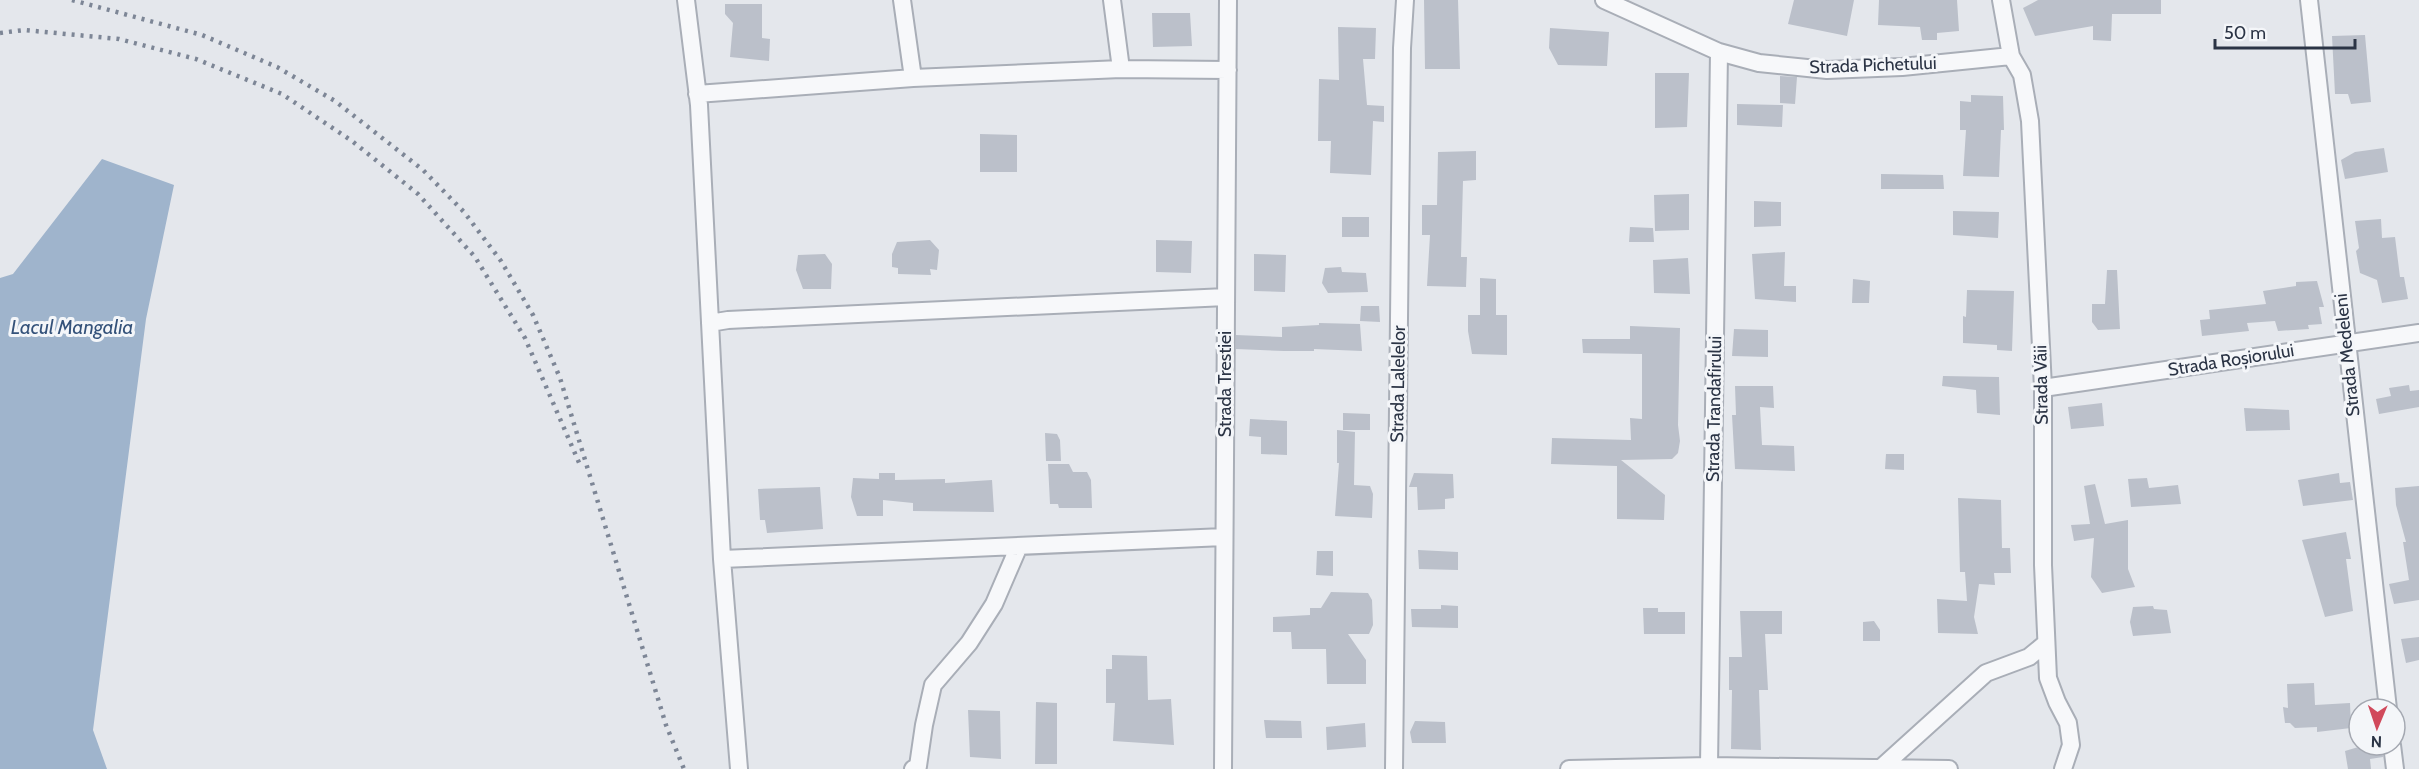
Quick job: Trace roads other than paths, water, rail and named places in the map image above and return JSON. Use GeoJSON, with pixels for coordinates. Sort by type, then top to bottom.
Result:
{"type":"FeatureCollection","features":[{"type":"Feature","properties":{"kind":"street"},"geometry":{"type":"LineString","coordinates":[[686,0],[697,94],[722,559],[739,769]]}},
{"type":"Feature","properties":{"kind":"street"},"geometry":{"type":"LineString","coordinates":[[902,0],[913,78]]}},
{"type":"Feature","properties":{"kind":"street"},"geometry":{"type":"LineString","coordinates":[[1112,0],[1121,69]]}},
{"type":"Feature","properties":{"kind":"street","name":"Strada Trestiei"},"geometry":{"type":"LineString","coordinates":[[1223,769],[1227,0]]}},
{"type":"Feature","properties":{"kind":"street","name":"Strada Lalelelor"},"geometry":{"type":"LineString","coordinates":[[1394,769],[1401,48],[1406,0]]}},
{"type":"Feature","properties":{"kind":"street","name":"Strada Pichetului"},"geometry":{"type":"LineString","coordinates":[[1604,0],[1719,52],[1759,63],[1827,70],[1902,67],[2011,56]]}},
{"type":"Feature","properties":{"kind":"street","name":"Strada Văii"},"geometry":{"type":"LineString","coordinates":[[2001,0],[2011,56],[2022,75],[2030,121],[2043,388],[2043,565],[2046,643],[2048,678],[2068,723],[2071,745],[2063,769]]}},
{"type":"Feature","properties":{"kind":"street","name":"Strada Medeleni"},"geometry":{"type":"LineString","coordinates":[[2309,0],[2387,697]]}},
{"type":"Feature","properties":{"kind":"street","name":"Strada Trandafirului"},"geometry":{"type":"LineString","coordinates":[[1708,766],[1719,52]]}},
{"type":"Feature","properties":{"kind":"street"},"geometry":{"type":"LineString","coordinates":[[697,94],[913,78],[1121,69],[1228,70]]}},
{"type":"Feature","properties":{"kind":"street"},"geometry":{"type":"LineString","coordinates":[[710,323],[728,320],[1226,297]]}},
{"type":"Feature","properties":{"kind":"street","name":"Strada Roșiorului"},"geometry":{"type":"LineString","coordinates":[[2043,388],[2419,333]]}},
{"type":"Feature","properties":{"kind":"street"},"geometry":{"type":"LineString","coordinates":[[722,559],[1224,537]]}},
{"type":"Feature","properties":{"kind":"street"},"geometry":{"type":"LineString","coordinates":[[919,768],[924,725],[933,685],[969,644],[994,604],[1019,546]]}},
{"type":"Feature","properties":{"kind":"street"},"geometry":{"type":"LineString","coordinates":[[1882,767],[1986,673],[2029,657],[2046,643]]}},
{"type":"Feature","properties":{"kind":"street"},"geometry":{"type":"LineString","coordinates":[[1569,769],[1708,766],[1949,769]]}},
{"type":"Feature","properties":{"kind":"water","name":"Lacul Mangalia"},"geometry":{"type":"Polygon","coordinates":[[[102,159],[174,185],[146,319],[93,730],[107,769],[0,769],[0,278],[13,274],[102,159]]]}},
{"type":"Feature","properties":{"kind":"railway"},"geometry":{"type":"LineString","coordinates":[[72,0],[202,35],[277,67],[335,101],[423,170],[464,212],[501,261],[533,315],[560,378],[666,725],[684,769]]}},
{"type":"Feature","properties":{"kind":"railway"},"geometry":{"type":"LineString","coordinates":[[0,33],[24,30],[119,39],[196,59],[282,94],[352,141],[418,194],[475,257],[525,338],[580,465]]}}]}
